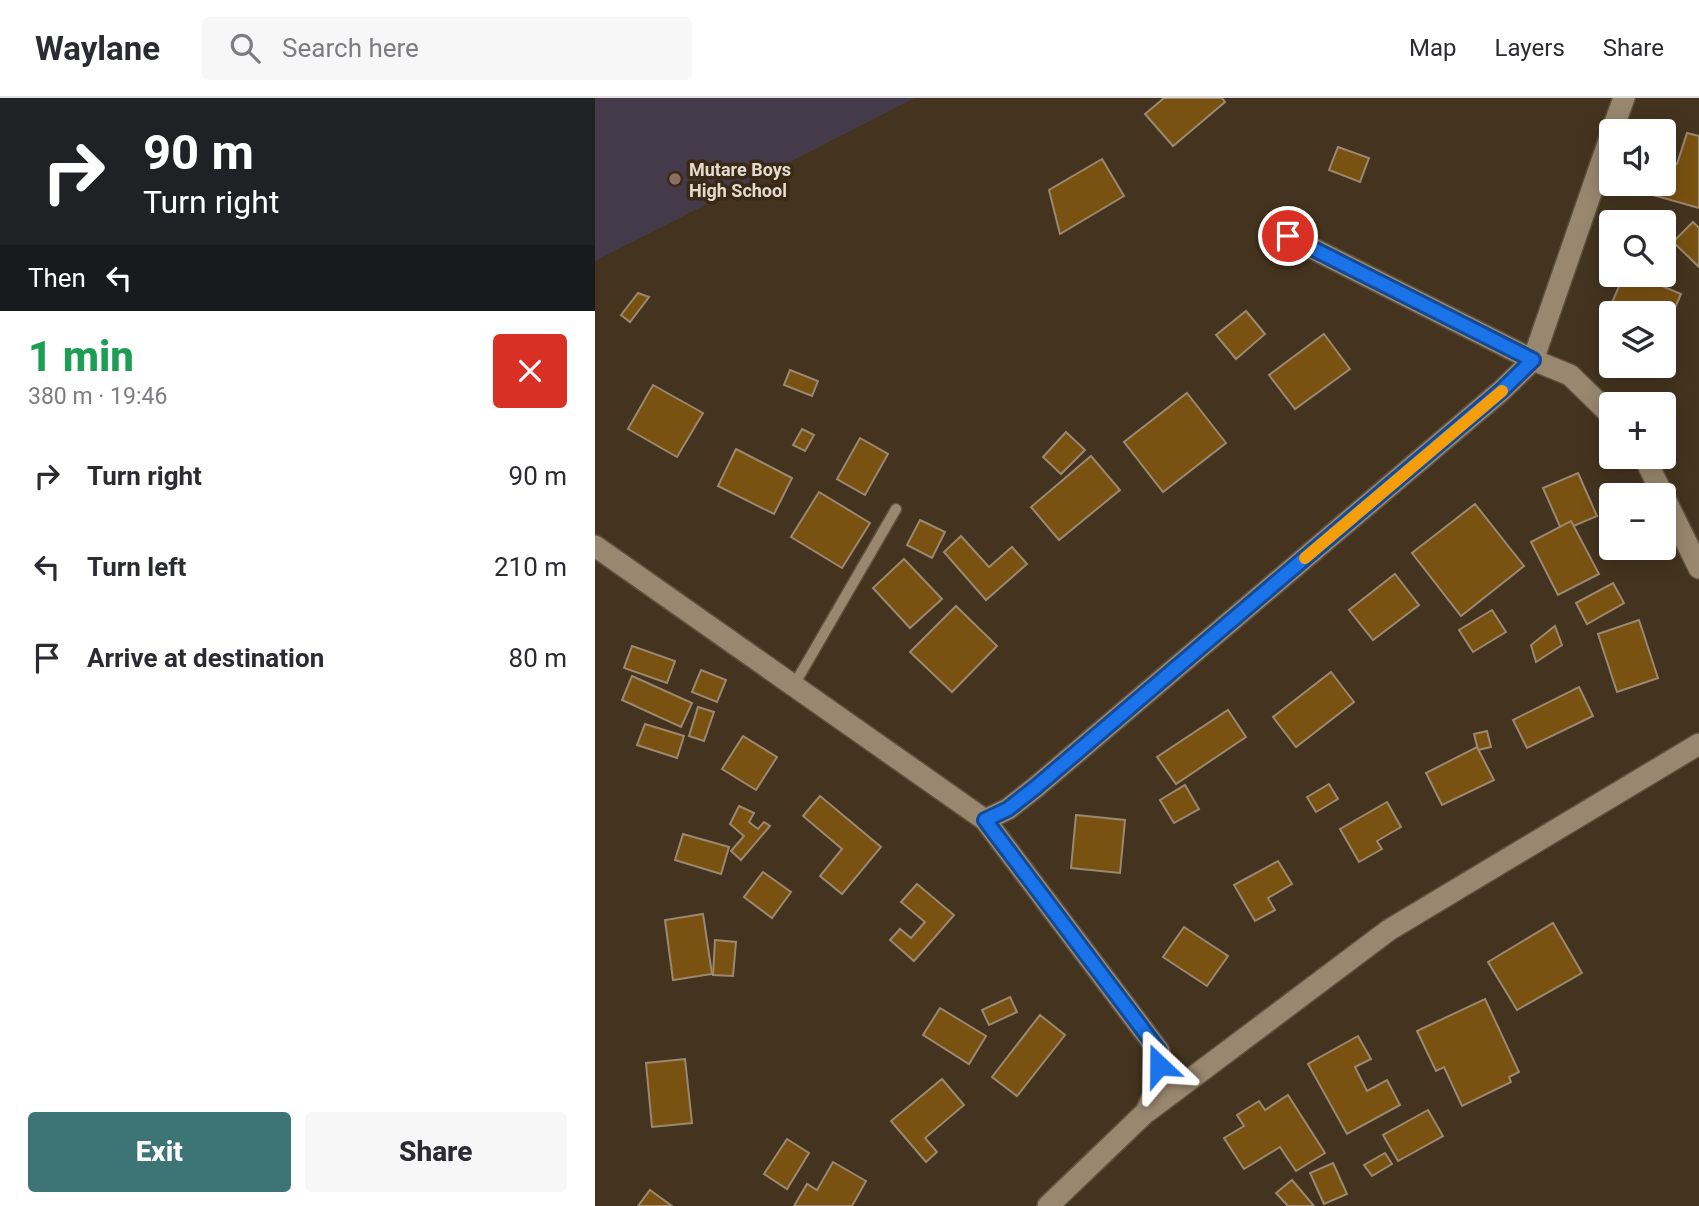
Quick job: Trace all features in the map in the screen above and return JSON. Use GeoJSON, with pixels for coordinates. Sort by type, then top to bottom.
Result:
{"type":"FeatureCollection","features":[{"type":"Feature","properties":{"kind":"street"},"geometry":{"type":"LineString","coordinates":[[1616,119],[1623,98]]}},
{"type":"Feature","properties":{"kind":"street"},"geometry":{"type":"LineString","coordinates":[[985,820],[1008,809],[1036,787],[1501,391],[1533,360],[1599,170]]}},
{"type":"Feature","properties":{"kind":"street"},"geometry":{"type":"LineString","coordinates":[[1288,236],[1533,360],[1570,375],[1599,403]]}},
{"type":"Feature","properties":{"kind":"street"},"geometry":{"type":"LineString","coordinates":[[1676,521],[1699,568]]}},
{"type":"Feature","properties":{"kind":"street"},"geometry":{"type":"LineString","coordinates":[[596,548],[985,820],[1159,1051],[1160,1079],[1146,1112]]}},
{"type":"Feature","properties":{"kind":"street"},"geometry":{"type":"LineString","coordinates":[[1048,1206],[1146,1112],[1389,930],[1699,744]]}},
{"type":"Feature","properties":{"kind":"lane"},"geometry":{"type":"LineString","coordinates":[[793,685],[895,509]]}},
{"type":"Feature","properties":{"kind":"shaded area","name":"Mutare Boys High School"},"geometry":{"type":"Polygon","coordinates":[[[595,98],[915,98],[595,261],[595,98]]]}},
{"type":"Feature","properties":{"kind":"building"},"geometry":{"type":"Polygon","coordinates":[[[1164,98],[1222,98],[1225,102],[1173,146],[1145,114],[1164,98]]]}},
{"type":"Feature","properties":{"kind":"building"},"geometry":{"type":"Polygon","coordinates":[[[1687,133],[1699,136],[1699,208],[1657,196],[1676,196],[1677,164],[1687,133]]]}},
{"type":"Feature","properties":{"kind":"building"},"geometry":{"type":"Polygon","coordinates":[[[1338,147],[1369,158],[1360,182],[1329,170],[1338,147]]]}},
{"type":"Feature","properties":{"kind":"building"},"geometry":{"type":"Polygon","coordinates":[[[1102,159],[1124,196],[1060,234],[1049,190],[1102,159]]]}},
{"type":"Feature","properties":{"kind":"building"},"geometry":{"type":"Polygon","coordinates":[[[1693,222],[1699,228],[1699,267],[1676,245],[1676,239],[1693,222]]]}},
{"type":"Feature","properties":{"kind":"building"},"geometry":{"type":"Polygon","coordinates":[[[1619,287],[1664,287],[1681,294],[1676,305],[1676,301],[1613,301],[1619,287]]]}},
{"type":"Feature","properties":{"kind":"building"},"geometry":{"type":"Polygon","coordinates":[[[638,293],[649,297],[630,322],[621,315],[638,293]]]}},
{"type":"Feature","properties":{"kind":"building"},"geometry":{"type":"Polygon","coordinates":[[[1246,311],[1265,334],[1236,359],[1216,335],[1246,311]]]}},
{"type":"Feature","properties":{"kind":"building"},"geometry":{"type":"Polygon","coordinates":[[[1324,334],[1350,369],[1295,409],[1269,375],[1324,334]]]}},
{"type":"Feature","properties":{"kind":"building"},"geometry":{"type":"Polygon","coordinates":[[[790,370],[818,381],[812,396],[784,385],[790,370]]]}},
{"type":"Feature","properties":{"kind":"building"},"geometry":{"type":"Polygon","coordinates":[[[653,385],[703,413],[677,457],[628,429],[653,385]]]}},
{"type":"Feature","properties":{"kind":"building"},"geometry":{"type":"Polygon","coordinates":[[[1187,393],[1226,443],[1163,492],[1124,442],[1187,393]]]}},
{"type":"Feature","properties":{"kind":"building"},"geometry":{"type":"Polygon","coordinates":[[[802,429],[814,435],[805,451],[793,445],[802,429]]]}},
{"type":"Feature","properties":{"kind":"building"},"geometry":{"type":"Polygon","coordinates":[[[1066,432],[1085,450],[1061,474],[1043,457],[1066,432]]]}},
{"type":"Feature","properties":{"kind":"building"},"geometry":{"type":"Polygon","coordinates":[[[860,438],[888,454],[865,495],[837,479],[860,438]]]}},
{"type":"Feature","properties":{"kind":"building"},"geometry":{"type":"Polygon","coordinates":[[[736,449],[792,478],[774,514],[718,486],[736,449]]]}},
{"type":"Feature","properties":{"kind":"building"},"geometry":{"type":"Polygon","coordinates":[[[1091,456],[1120,490],[1059,540],[1031,507],[1091,456]]]}},
{"type":"Feature","properties":{"kind":"building"},"geometry":{"type":"Polygon","coordinates":[[[1578,473],[1597,516],[1562,531],[1543,488],[1578,473]]]}},
{"type":"Feature","properties":{"kind":"building"},"geometry":{"type":"Polygon","coordinates":[[[819,492],[870,523],[842,568],[791,537],[819,492]]]}},
{"type":"Feature","properties":{"kind":"building"},"geometry":{"type":"Polygon","coordinates":[[[1475,504],[1524,566],[1461,616],[1412,553],[1475,504]]]}},
{"type":"Feature","properties":{"kind":"building"},"geometry":{"type":"Polygon","coordinates":[[[920,520],[945,532],[932,558],[907,545],[920,520]]]}},
{"type":"Feature","properties":{"kind":"building"},"geometry":{"type":"Polygon","coordinates":[[[1571,521],[1599,574],[1558,595],[1531,542],[1571,521]]]}},
{"type":"Feature","properties":{"kind":"building"},"geometry":{"type":"Polygon","coordinates":[[[961,536],[989,567],[1012,547],[1027,564],[986,600],[944,552],[961,536]]]}},
{"type":"Feature","properties":{"kind":"building"},"geometry":{"type":"Polygon","coordinates":[[[904,559],[942,599],[910,628],[873,588],[904,559]]]}},
{"type":"Feature","properties":{"kind":"building"},"geometry":{"type":"Polygon","coordinates":[[[1395,574],[1419,605],[1373,640],[1349,610],[1395,574]]]}},
{"type":"Feature","properties":{"kind":"building"},"geometry":{"type":"Polygon","coordinates":[[[1613,583],[1624,603],[1587,624],[1576,603],[1613,583]]]}},
{"type":"Feature","properties":{"kind":"building"},"geometry":{"type":"Polygon","coordinates":[[[956,606],[997,646],[952,692],[910,652],[956,606]]]}},
{"type":"Feature","properties":{"kind":"building"},"geometry":{"type":"Polygon","coordinates":[[[1492,610],[1506,632],[1473,652],[1459,630],[1492,610]]]}},
{"type":"Feature","properties":{"kind":"building"},"geometry":{"type":"Polygon","coordinates":[[[1639,620],[1658,678],[1617,692],[1598,634],[1639,620]]]}},
{"type":"Feature","properties":{"kind":"building"},"geometry":{"type":"Polygon","coordinates":[[[1555,626],[1562,645],[1536,662],[1531,645],[1555,626]]]}},
{"type":"Feature","properties":{"kind":"building"},"geometry":{"type":"Polygon","coordinates":[[[632,646],[675,661],[667,683],[624,668],[632,646]]]}},
{"type":"Feature","properties":{"kind":"building"},"geometry":{"type":"Polygon","coordinates":[[[701,670],[726,680],[717,702],[692,692],[701,670]]]}},
{"type":"Feature","properties":{"kind":"building"},"geometry":{"type":"Polygon","coordinates":[[[1331,672],[1354,702],[1296,747],[1273,717],[1331,672]]]}},
{"type":"Feature","properties":{"kind":"building"},"geometry":{"type":"Polygon","coordinates":[[[632,676],[692,703],[681,727],[622,700],[632,676]]]}},
{"type":"Feature","properties":{"kind":"building"},"geometry":{"type":"Polygon","coordinates":[[[1579,687],[1593,716],[1527,748],[1513,720],[1579,687]]]}},
{"type":"Feature","properties":{"kind":"building"},"geometry":{"type":"Polygon","coordinates":[[[698,707],[714,712],[704,741],[689,736],[698,707]]]}},
{"type":"Feature","properties":{"kind":"building"},"geometry":{"type":"Polygon","coordinates":[[[1228,710],[1246,737],[1176,784],[1157,757],[1228,710]]]}},
{"type":"Feature","properties":{"kind":"building"},"geometry":{"type":"Polygon","coordinates":[[[645,724],[684,736],[677,758],[637,745],[645,724]]]}},
{"type":"Feature","properties":{"kind":"building"},"geometry":{"type":"Polygon","coordinates":[[[1487,731],[1491,747],[1478,750],[1474,734],[1487,731]]]}},
{"type":"Feature","properties":{"kind":"building"},"geometry":{"type":"Polygon","coordinates":[[[743,736],[777,757],[756,790],[722,769],[743,736]]]}},
{"type":"Feature","properties":{"kind":"building"},"geometry":{"type":"Polygon","coordinates":[[[1477,747],[1494,780],[1442,805],[1426,773],[1477,747]]]}},
{"type":"Feature","properties":{"kind":"building"},"geometry":{"type":"Polygon","coordinates":[[[1329,784],[1338,799],[1316,812],[1307,797],[1329,784]]]}},
{"type":"Feature","properties":{"kind":"building"},"geometry":{"type":"Polygon","coordinates":[[[1185,785],[1199,809],[1174,823],[1160,800],[1185,785]]]}},
{"type":"Feature","properties":{"kind":"building"},"geometry":{"type":"Polygon","coordinates":[[[820,796],[881,847],[842,894],[820,876],[842,849],[803,816],[820,796]]]}},
{"type":"Feature","properties":{"kind":"building"},"geometry":{"type":"Polygon","coordinates":[[[1387,802],[1401,827],[1377,841],[1382,849],[1359,862],[1340,829],[1387,802]]]}},
{"type":"Feature","properties":{"kind":"building"},"geometry":{"type":"Polygon","coordinates":[[[739,806],[754,813],[749,822],[758,829],[764,822],[770,826],[741,860],[731,851],[744,836],[730,824],[739,806]]]}},
{"type":"Feature","properties":{"kind":"building"},"geometry":{"type":"Polygon","coordinates":[[[1076,815],[1125,820],[1120,873],[1071,868],[1076,815]]]}},
{"type":"Feature","properties":{"kind":"building"},"geometry":{"type":"Polygon","coordinates":[[[683,834],[729,847],[721,874],[675,860],[683,834]]]}},
{"type":"Feature","properties":{"kind":"building"},"geometry":{"type":"Polygon","coordinates":[[[1278,861],[1292,884],[1268,898],[1275,910],[1255,921],[1234,885],[1278,861]]]}},
{"type":"Feature","properties":{"kind":"building"},"geometry":{"type":"Polygon","coordinates":[[[763,872],[791,892],[772,918],[744,897],[763,872]]]}},
{"type":"Feature","properties":{"kind":"building"},"geometry":{"type":"Polygon","coordinates":[[[917,884],[954,915],[914,961],[890,940],[900,929],[911,938],[925,922],[901,902],[917,884]]]}},
{"type":"Feature","properties":{"kind":"building"},"geometry":{"type":"Polygon","coordinates":[[[703,914],[712,974],[673,980],[665,920],[703,914]]]}},
{"type":"Feature","properties":{"kind":"building"},"geometry":{"type":"Polygon","coordinates":[[[1553,923],[1582,973],[1517,1010],[1488,962],[1553,923]]]}},
{"type":"Feature","properties":{"kind":"building"},"geometry":{"type":"Polygon","coordinates":[[[1184,927],[1228,956],[1207,986],[1163,957],[1184,927]]]}},
{"type":"Feature","properties":{"kind":"building"},"geometry":{"type":"Polygon","coordinates":[[[715,940],[736,942],[733,976],[713,975],[715,940]]]}},
{"type":"Feature","properties":{"kind":"building"},"geometry":{"type":"Polygon","coordinates":[[[1010,997],[1017,1012],[989,1025],[982,1010],[1010,997]]]}},
{"type":"Feature","properties":{"kind":"building"},"geometry":{"type":"Polygon","coordinates":[[[1485,999],[1519,1072],[1509,1077],[1511,1082],[1462,1106],[1444,1067],[1436,1071],[1417,1031],[1485,999]]]}},
{"type":"Feature","properties":{"kind":"building"},"geometry":{"type":"Polygon","coordinates":[[[940,1008],[986,1036],[969,1064],[923,1035],[940,1008]]]}},
{"type":"Feature","properties":{"kind":"building"},"geometry":{"type":"Polygon","coordinates":[[[1040,1015],[1065,1035],[1017,1096],[992,1077],[1040,1015]]]}},
{"type":"Feature","properties":{"kind":"building"},"geometry":{"type":"Polygon","coordinates":[[[1358,1036],[1371,1059],[1355,1067],[1367,1091],[1387,1080],[1400,1105],[1347,1134],[1308,1064],[1358,1036]]]}},
{"type":"Feature","properties":{"kind":"building"},"geometry":{"type":"Polygon","coordinates":[[[685,1059],[692,1123],[652,1127],[646,1063],[685,1059]]]}},
{"type":"Feature","properties":{"kind":"building"},"geometry":{"type":"Polygon","coordinates":[[[942,1079],[964,1105],[925,1138],[937,1152],[926,1162],[891,1121],[942,1079]]]}},
{"type":"Feature","properties":{"kind":"building"},"geometry":{"type":"Polygon","coordinates":[[[1288,1095],[1325,1153],[1296,1171],[1280,1147],[1244,1169],[1224,1138],[1244,1126],[1237,1115],[1259,1101],[1265,1110],[1288,1095]]]}},
{"type":"Feature","properties":{"kind":"building"},"geometry":{"type":"Polygon","coordinates":[[[1428,1110],[1443,1136],[1398,1161],[1383,1135],[1428,1110]]]}},
{"type":"Feature","properties":{"kind":"building"},"geometry":{"type":"Polygon","coordinates":[[[787,1139],[809,1153],[787,1189],[764,1174],[787,1139]]]}},
{"type":"Feature","properties":{"kind":"building"},"geometry":{"type":"Polygon","coordinates":[[[1385,1153],[1392,1164],[1372,1176],[1364,1165],[1385,1153]]]}},
{"type":"Feature","properties":{"kind":"building"},"geometry":{"type":"Polygon","coordinates":[[[833,1162],[866,1181],[852,1206],[794,1206],[807,1184],[817,1190],[833,1162]]]}},
{"type":"Feature","properties":{"kind":"building"},"geometry":{"type":"Polygon","coordinates":[[[1333,1163],[1347,1194],[1324,1204],[1310,1173],[1333,1163]]]}},
{"type":"Feature","properties":{"kind":"building"},"geometry":{"type":"Polygon","coordinates":[[[1292,1180],[1314,1206],[1288,1206],[1276,1193],[1292,1180]]]}},
{"type":"Feature","properties":{"kind":"building"},"geometry":{"type":"Polygon","coordinates":[[[650,1190],[672,1206],[638,1206],[650,1190]]]}},
{"type":"Feature","properties":{"kind":"slow traffic"},"geometry":{"type":"LineString","coordinates":[[1305,558],[1502,391]]}},
{"type":"Feature","properties":{"kind":"place","name":"Mutare Boys High School"},"geometry":{"type":"Point","coordinates":[675,179]}},
{"type":"Feature","properties":{"kind":"route"},"geometry":{"type":"LineString","coordinates":[[1159,1065],[1159,1051],[985,820],[1008,809],[1036,787],[1501,391],[1533,360],[1288,236]]}}]}
